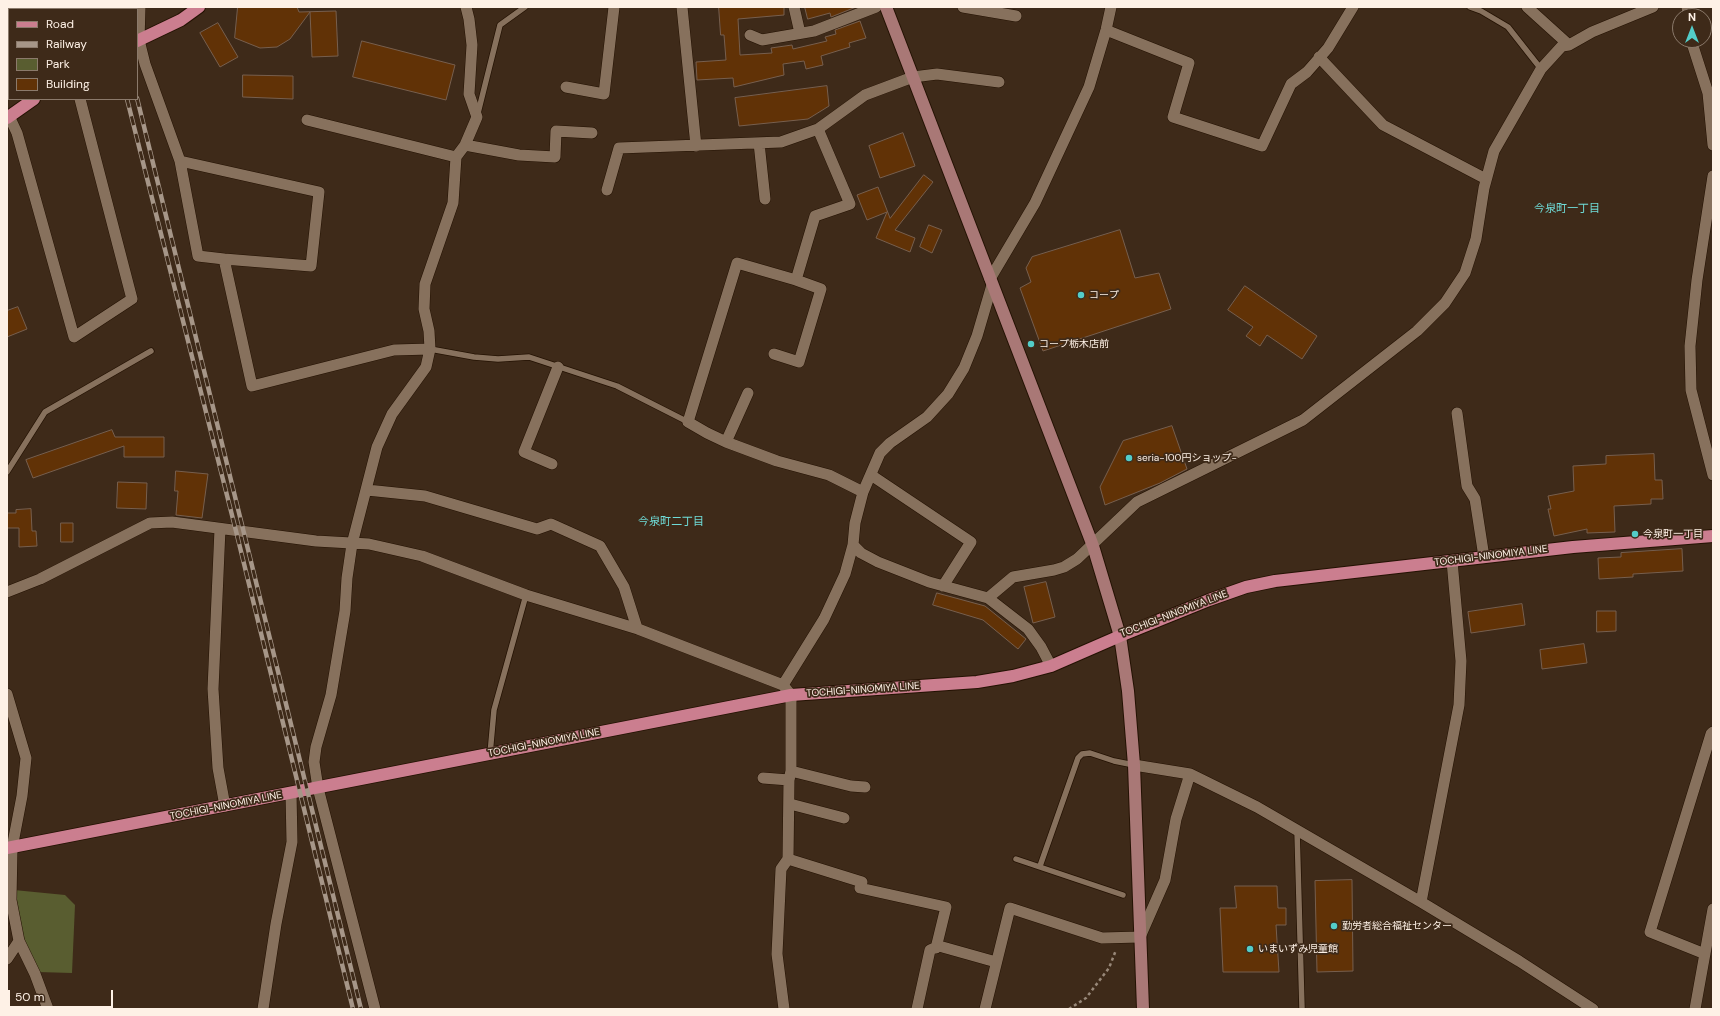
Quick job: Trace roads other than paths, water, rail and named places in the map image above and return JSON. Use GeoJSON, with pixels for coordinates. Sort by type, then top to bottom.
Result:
{"type":"FeatureCollection","features":[{"type":"Feature","properties":{"kind":"main road"},"geometry":{"type":"LineString","coordinates":[[138,41],[181,20],[199,7]]}},
{"type":"Feature","properties":{"kind":"main road"},"geometry":{"type":"LineString","coordinates":[[8,115],[32,100]]}},
{"type":"Feature","properties":{"kind":"main road","name":"TOCHIGI-NINOMIYA LINE"},"geometry":{"type":"LineString","coordinates":[[9,848],[791,695],[977,682],[1013,676],[1051,666],[1120,636],[1246,587],[1301,577],[1573,547],[1713,536]]}},
{"type":"Feature","properties":{"kind":"street"},"geometry":{"type":"LineString","coordinates":[[140,7],[138,41],[180,161],[198,256],[311,266],[319,192],[180,161]]}},
{"type":"Feature","properties":{"kind":"street"},"geometry":{"type":"LineString","coordinates":[[375,1009],[318,788],[314,762],[316,747],[331,695],[344,611],[352,544],[377,447],[392,414],[426,367],[430,349],[429,331],[424,309],[425,284],[453,203],[456,157],[465,145],[477,117],[469,94],[472,45],[466,7]]}},
{"type":"Feature","properties":{"kind":"street"},"geometry":{"type":"LineString","coordinates":[[566,87],[604,94],[614,7]]}},
{"type":"Feature","properties":{"kind":"street"},"geometry":{"type":"LineString","coordinates":[[682,7],[696,146]]}},
{"type":"Feature","properties":{"kind":"street"},"geometry":{"type":"LineString","coordinates":[[794,7],[800,33]]}},
{"type":"Feature","properties":{"kind":"street"},"geometry":{"type":"LineString","coordinates":[[750,35],[762,40],[814,31],[876,7]]}},
{"type":"Feature","properties":{"kind":"street"},"geometry":{"type":"LineString","coordinates":[[886,7],[1093,546],[1120,636],[1128,691],[1134,765],[1143,1009]]}},
{"type":"Feature","properties":{"kind":"street"},"geometry":{"type":"LineString","coordinates":[[963,7],[1016,16]]}},
{"type":"Feature","properties":{"kind":"street"},"geometry":{"type":"LineString","coordinates":[[783,685],[824,619],[845,574],[853,545],[855,523],[863,492],[880,453],[890,442],[927,417],[948,394],[967,362],[977,336],[991,282],[1038,196],[1089,87],[1106,30],[1111,7]]}},
{"type":"Feature","properties":{"kind":"street"},"geometry":{"type":"LineString","coordinates":[[1106,30],[1188,63],[1173,117],[1262,146],[1291,84],[1307,72],[1328,48],[1353,7]]}},
{"type":"Feature","properties":{"kind":"street"},"geometry":{"type":"LineString","coordinates":[[1526,7],[1569,45]]}},
{"type":"Feature","properties":{"kind":"street"},"geometry":{"type":"LineString","coordinates":[[988,598],[1013,577],[1064,567],[1077,560],[1137,502],[1303,420],[1417,331],[1445,304],[1466,273],[1476,239],[1486,179],[1494,151],[1541,69],[1562,46],[1569,45],[1592,32],[1653,7]]}},
{"type":"Feature","properties":{"kind":"street"},"geometry":{"type":"LineString","coordinates":[[1694,48],[1708,93],[1713,145]]}},
{"type":"Feature","properties":{"kind":"street"},"geometry":{"type":"LineString","coordinates":[[1319,57],[1383,125],[1486,179]]}},
{"type":"Feature","properties":{"kind":"street"},"geometry":{"type":"LineString","coordinates":[[607,190],[619,148],[781,142],[818,129],[865,95],[913,77],[937,74],[999,82]]}},
{"type":"Feature","properties":{"kind":"street"},"geometry":{"type":"LineString","coordinates":[[8,115],[17,133],[74,337],[132,299],[80,100]]}},
{"type":"Feature","properties":{"kind":"street"},"geometry":{"type":"LineString","coordinates":[[307,120],[456,157]]}},
{"type":"Feature","properties":{"kind":"street"},"geometry":{"type":"LineString","coordinates":[[796,280],[815,216],[850,204],[818,129]]}},
{"type":"Feature","properties":{"kind":"street"},"geometry":{"type":"LineString","coordinates":[[465,145],[519,155],[554,157],[556,131],[592,133]]}},
{"type":"Feature","properties":{"kind":"street"},"geometry":{"type":"LineString","coordinates":[[759,142],[765,199]]}},
{"type":"Feature","properties":{"kind":"street"},"geometry":{"type":"LineString","coordinates":[[1713,176],[1690,346],[1691,390],[1713,475]]}},
{"type":"Feature","properties":{"kind":"street"},"geometry":{"type":"LineString","coordinates":[[224,259],[252,386],[394,350],[430,349]]}},
{"type":"Feature","properties":{"kind":"street"},"geometry":{"type":"LineString","coordinates":[[774,354],[799,362],[821,289],[796,280],[737,263],[688,422],[726,442],[777,461],[829,475],[863,492]]}},
{"type":"Feature","properties":{"kind":"street"},"geometry":{"type":"LineString","coordinates":[[552,464],[524,452],[558,367]]}},
{"type":"Feature","properties":{"kind":"street"},"geometry":{"type":"LineString","coordinates":[[726,442],[748,393]]}},
{"type":"Feature","properties":{"kind":"street"},"geometry":{"type":"LineString","coordinates":[[1457,413],[1467,486],[1475,499],[1484,557]]}},
{"type":"Feature","properties":{"kind":"street"},"geometry":{"type":"LineString","coordinates":[[871,475],[971,542],[943,586]]}},
{"type":"Feature","properties":{"kind":"street"},"geometry":{"type":"LineString","coordinates":[[366,490],[425,496],[537,529],[551,524],[600,546],[624,587],[636,628]]}},
{"type":"Feature","properties":{"kind":"street"},"geometry":{"type":"LineString","coordinates":[[7,592],[40,580],[150,523],[172,522],[316,541],[369,544],[422,556],[526,595],[636,628],[783,685],[791,695],[788,859],[780,869],[777,954],[784,1009]]}},
{"type":"Feature","properties":{"kind":"street"},"geometry":{"type":"LineString","coordinates":[[220,529],[213,689],[218,768],[225,806]]}},
{"type":"Feature","properties":{"kind":"street"},"geometry":{"type":"LineString","coordinates":[[853,545],[861,553],[878,562],[943,586],[988,598],[1028,628],[1041,647],[1051,666]]}},
{"type":"Feature","properties":{"kind":"street"},"geometry":{"type":"LineString","coordinates":[[1421,902],[1459,705],[1461,661],[1452,561]]}},
{"type":"Feature","properties":{"kind":"street"},"geometry":{"type":"LineString","coordinates":[[7,694],[10,717],[26,758],[22,796],[9,848],[11,900],[18,941],[35,974],[48,1009]]}},
{"type":"Feature","properties":{"kind":"street"},"geometry":{"type":"LineString","coordinates":[[1705,954],[1650,932],[1711,734],[1713,732]]}},
{"type":"Feature","properties":{"kind":"street"},"geometry":{"type":"LineString","coordinates":[[1134,765],[1190,774],[1238,797],[1421,902],[1519,961],[1592,1009]]}},
{"type":"Feature","properties":{"kind":"street"},"geometry":{"type":"LineString","coordinates":[[1140,937],[1165,880],[1176,818],[1190,774]]}},
{"type":"Feature","properties":{"kind":"street"},"geometry":{"type":"LineString","coordinates":[[763,778],[790,775],[851,786],[865,787]]}},
{"type":"Feature","properties":{"kind":"street"},"geometry":{"type":"LineString","coordinates":[[263,1009],[276,924],[292,842],[291,793]]}},
{"type":"Feature","properties":{"kind":"street"},"geometry":{"type":"LineString","coordinates":[[790,804],[844,818]]}},
{"type":"Feature","properties":{"kind":"street"},"geometry":{"type":"LineString","coordinates":[[788,859],[862,882],[860,888],[946,907],[936,948]]}},
{"type":"Feature","properties":{"kind":"street"},"geometry":{"type":"LineString","coordinates":[[985,1009],[1010,908],[1102,938],[1140,937]]}},
{"type":"Feature","properties":{"kind":"street"},"geometry":{"type":"LineString","coordinates":[[1695,1009],[1713,909]]}},
{"type":"Feature","properties":{"kind":"street"},"geometry":{"type":"LineString","coordinates":[[7,958],[18,941]]}},
{"type":"Feature","properties":{"kind":"street"},"geometry":{"type":"LineString","coordinates":[[917,1009],[930,950],[939,946],[996,962]]}},
{"type":"Feature","properties":{"kind":"lane"},"geometry":{"type":"LineString","coordinates":[[477,117],[500,25],[525,7]]}},
{"type":"Feature","properties":{"kind":"lane"},"geometry":{"type":"LineString","coordinates":[[1470,7],[1481,11],[1508,27],[1541,69]]}},
{"type":"Feature","properties":{"kind":"lane"},"geometry":{"type":"LineString","coordinates":[[430,349],[498,360],[529,357],[617,386],[688,422]]}},
{"type":"Feature","properties":{"kind":"lane"},"geometry":{"type":"LineString","coordinates":[[7,472],[45,412],[151,351]]}},
{"type":"Feature","properties":{"kind":"lane"},"geometry":{"type":"LineString","coordinates":[[490,754],[494,710],[526,595]]}},
{"type":"Feature","properties":{"kind":"lane"},"geometry":{"type":"LineString","coordinates":[[1040,866],[1078,758],[1082,754],[1090,753],[1114,761],[1134,765]]}},
{"type":"Feature","properties":{"kind":"lane"},"geometry":{"type":"LineString","coordinates":[[1297,830],[1302,1009]]}},
{"type":"Feature","properties":{"kind":"lane"},"geometry":{"type":"LineString","coordinates":[[1016,859],[1123,895]]}},
{"type":"Feature","properties":{"kind":"railway"},"geometry":{"type":"LineString","coordinates":[[127,100],[236,531],[353,1009]]}},
{"type":"Feature","properties":{"kind":"railway"},"geometry":{"type":"LineString","coordinates":[[137,100],[361,1009]]}},
{"type":"Feature","properties":{"kind":"place","name":"コープ"},"geometry":{"type":"Point","coordinates":[1081,295]}},
{"type":"Feature","properties":{"kind":"place","name":"コープ栃木店前"},"geometry":{"type":"Point","coordinates":[1031,344]}},
{"type":"Feature","properties":{"kind":"place","name":"seria-100円ショップ-"},"geometry":{"type":"Point","coordinates":[1129,458]}},
{"type":"Feature","properties":{"kind":"place","name":"今泉町一丁目"},"geometry":{"type":"Point","coordinates":[1635,534]}},
{"type":"Feature","properties":{"kind":"place","name":"勤労者総合福祉センター"},"geometry":{"type":"Point","coordinates":[1334,926]}},
{"type":"Feature","properties":{"kind":"place","name":"いまいずみ児童館"},"geometry":{"type":"Point","coordinates":[1250,949]}},
{"type":"Feature","properties":{"kind":"district","name":"今泉町一丁目"},"geometry":{"type":"Point","coordinates":[1567,209]}},
{"type":"Feature","properties":{"kind":"district","name":"今泉町二丁目"},"geometry":{"type":"Point","coordinates":[671,522]}}]}
